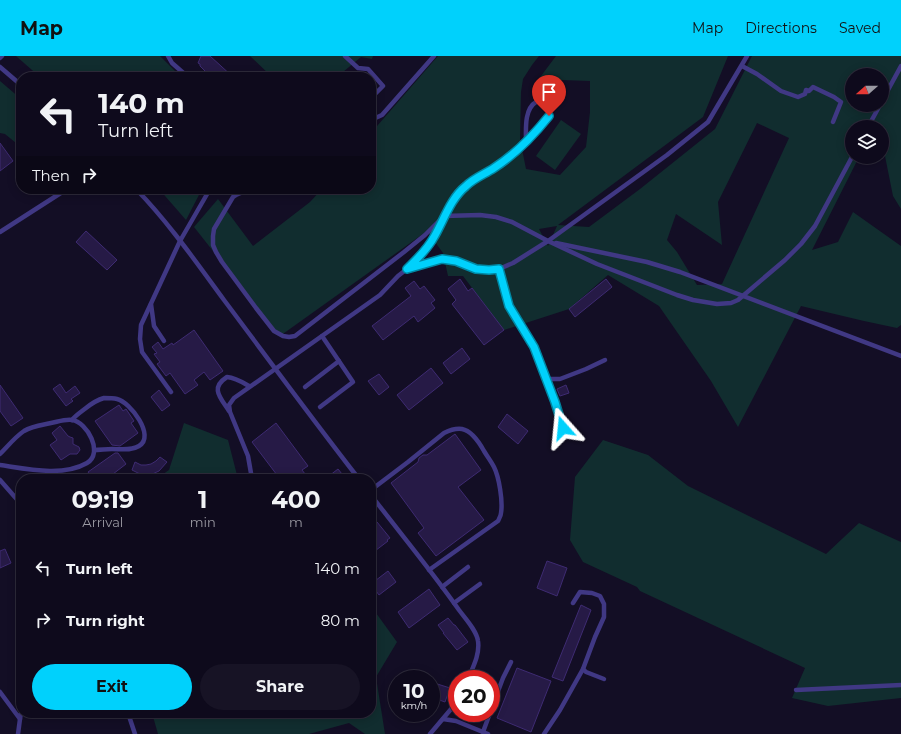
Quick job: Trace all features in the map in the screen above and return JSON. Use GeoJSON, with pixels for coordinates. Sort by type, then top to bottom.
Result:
{"type":"FeatureCollection","features":[{"type":"Feature","properties":{"kind":"lane"},"geometry":{"type":"LineString","coordinates":[[168,56],[172,63],[182,72]]}},
{"type":"Feature","properties":{"kind":"lane"},"geometry":{"type":"LineString","coordinates":[[345,56],[358,68],[368,69],[370,72]]}},
{"type":"Feature","properties":{"kind":"lane"},"geometry":{"type":"LineString","coordinates":[[376,118],[382,115],[434,56]]}},
{"type":"Feature","properties":{"kind":"lane"},"geometry":{"type":"LineString","coordinates":[[407,269],[442,259],[456,261],[476,269],[499,269],[513,263],[548,242],[667,155],[708,122],[748,56]]}},
{"type":"Feature","properties":{"kind":"lane"},"geometry":{"type":"LineString","coordinates":[[0,66],[16,80]]}},
{"type":"Feature","properties":{"kind":"lane"},"geometry":{"type":"LineString","coordinates":[[742,66],[757,74],[781,91],[798,97],[805,94],[806,90],[813,87],[834,97],[841,102],[833,122]]}},
{"type":"Feature","properties":{"kind":"lane"},"geometry":{"type":"LineString","coordinates":[[889,88],[901,66]]}},
{"type":"Feature","properties":{"kind":"lane"},"geometry":{"type":"LineString","coordinates":[[376,79],[382,86],[376,93]]}},
{"type":"Feature","properties":{"kind":"lane"},"geometry":{"type":"LineString","coordinates":[[230,412],[229,405],[241,392],[380,295],[424,252],[434,237],[454,199],[466,185],[493,169],[514,154],[526,142],[541,126],[549,116],[549,106],[542,100],[535,103],[528,111],[526,142]]}},
{"type":"Feature","properties":{"kind":"lane"},"geometry":{"type":"LineString","coordinates":[[239,194],[233,197],[218,221],[214,229],[213,245],[222,262],[274,331],[283,336],[289,337],[295,336],[404,252],[444,216],[480,215],[496,217],[512,222],[548,242],[614,271],[677,295],[693,300],[717,304],[732,303],[785,260],[801,244],[815,226],[848,164]]}},
{"type":"Feature","properties":{"kind":"lane"},"geometry":{"type":"LineString","coordinates":[[0,232],[59,194]]}},
{"type":"Feature","properties":{"kind":"lane"},"geometry":{"type":"LineString","coordinates":[[140,194],[180,241],[355,474]]}},
{"type":"Feature","properties":{"kind":"lane"},"geometry":{"type":"LineString","coordinates":[[171,392],[142,352],[140,339],[141,325],[180,241],[207,194]]}},
{"type":"Feature","properties":{"kind":"lane"},"geometry":{"type":"LineString","coordinates":[[548,242],[647,262],[680,272],[901,356]]}},
{"type":"Feature","properties":{"kind":"lane"},"geometry":{"type":"LineString","coordinates":[[499,269],[509,306],[534,347],[563,428]]}},
{"type":"Feature","properties":{"kind":"lane"},"geometry":{"type":"LineString","coordinates":[[151,304],[154,326],[164,341]]}},
{"type":"Feature","properties":{"kind":"lane"},"geometry":{"type":"LineString","coordinates":[[320,407],[352,382],[322,336]]}},
{"type":"Feature","properties":{"kind":"lane"},"geometry":{"type":"LineString","coordinates":[[546,379],[560,379],[605,360]]}},
{"type":"Feature","properties":{"kind":"lane"},"geometry":{"type":"LineString","coordinates":[[305,386],[339,361]]}},
{"type":"Feature","properties":{"kind":"lane"},"geometry":{"type":"LineString","coordinates":[[249,386],[241,381],[227,377],[220,381],[217,388],[221,399],[230,412],[248,456],[251,474]]}},
{"type":"Feature","properties":{"kind":"lane"},"geometry":{"type":"LineString","coordinates":[[241,381],[241,392]]}},
{"type":"Feature","properties":{"kind":"lane"},"geometry":{"type":"LineString","coordinates":[[72,420],[94,402],[104,398],[118,399],[127,405],[140,421],[145,435],[144,442],[140,446],[128,450],[94,450]]}},
{"type":"Feature","properties":{"kind":"lane"},"geometry":{"type":"LineString","coordinates":[[221,399],[224,401],[232,401]]}},
{"type":"Feature","properties":{"kind":"lane"},"geometry":{"type":"LineString","coordinates":[[0,454],[25,430],[59,421],[72,420],[80,423],[88,432],[94,446],[94,455],[89,462],[81,466],[64,470],[52,471],[0,465]]}},
{"type":"Feature","properties":{"kind":"lane"},"geometry":{"type":"LineString","coordinates":[[376,486],[444,433],[450,430],[464,429],[472,434],[494,466],[502,503],[501,515],[498,522],[429,570]]}},
{"type":"Feature","properties":{"kind":"lane"},"geometry":{"type":"LineString","coordinates":[[0,480],[16,498]]}},
{"type":"Feature","properties":{"kind":"lane"},"geometry":{"type":"LineString","coordinates":[[376,501],[473,629],[478,640],[478,651],[472,670]]}},
{"type":"Feature","properties":{"kind":"lane"},"geometry":{"type":"LineString","coordinates":[[442,587],[468,567]]}},
{"type":"Feature","properties":{"kind":"lane"},"geometry":{"type":"LineString","coordinates":[[454,603],[480,584]]}},
{"type":"Feature","properties":{"kind":"lane"},"geometry":{"type":"LineString","coordinates":[[544,734],[560,710],[583,669],[595,636],[604,617],[604,604],[600,596],[592,593],[580,592],[573,603]]}},
{"type":"Feature","properties":{"kind":"lane"},"geometry":{"type":"LineString","coordinates":[[500,688],[511,662]]}},
{"type":"Feature","properties":{"kind":"lane"},"geometry":{"type":"LineString","coordinates":[[583,669],[586,672],[604,679]]}},
{"type":"Feature","properties":{"kind":"lane"},"geometry":{"type":"LineString","coordinates":[[796,690],[901,685]]}},
{"type":"Feature","properties":{"kind":"lane"},"geometry":{"type":"LineString","coordinates":[[0,692],[16,714]]}},
{"type":"Feature","properties":{"kind":"lane"},"geometry":{"type":"LineString","coordinates":[[430,734],[448,713]]}},
{"type":"Feature","properties":{"kind":"lane"},"geometry":{"type":"LineString","coordinates":[[130,718],[135,734]]}},
{"type":"Feature","properties":{"kind":"lane"},"geometry":{"type":"LineString","coordinates":[[18,734],[20,719]]}},
{"type":"Feature","properties":{"kind":"lane"},"geometry":{"type":"LineString","coordinates":[[443,719],[456,721],[486,733],[488,722]]}},
{"type":"Feature","properties":{"kind":"green space"},"geometry":{"type":"Polygon","coordinates":[[[16,56],[160,56],[176,72],[34,72],[16,56]]]}},
{"type":"Feature","properties":{"kind":"green space"},"geometry":{"type":"Polygon","coordinates":[[[250,56],[373,56],[372,59],[361,57],[343,72],[267,72],[250,56]]]}},
{"type":"Feature","properties":{"kind":"green space"},"geometry":{"type":"Polygon","coordinates":[[[438,56],[539,56],[523,79],[521,92],[520,139],[526,169],[560,175],[586,147],[590,112],[590,81],[562,80],[532,88],[556,56],[728,56],[703,117],[558,225],[589,227],[640,189],[715,129],[752,56],[901,56],[901,209],[893,196],[887,164],[889,164],[889,120],[845,120],[845,164],[855,164],[812,250],[838,242],[853,212],[901,246],[901,325],[897,328],[801,306],[738,427],[711,381],[659,306],[608,275],[569,309],[504,330],[463,276],[448,276],[443,253],[427,231],[280,336],[194,227],[218,199],[253,246],[310,202],[317,194],[376,194],[376,127],[438,56]],[[757,123],[718,202],[722,245],[676,214],[667,240],[677,252],[697,285],[722,284],[789,138],[757,123]],[[557,226],[539,229],[548,246],[557,226]]]}},
{"type":"Feature","properties":{"kind":"green space"},"geometry":{"type":"Polygon","coordinates":[[[0,81],[16,95],[16,143],[5,134],[0,133],[0,81]]]}},
{"type":"Feature","properties":{"kind":"green space"},"geometry":{"type":"Polygon","coordinates":[[[561,120],[581,134],[555,170],[536,156],[561,120]]]}},
{"type":"Feature","properties":{"kind":"green space"},"geometry":{"type":"Polygon","coordinates":[[[163,194],[199,194],[186,220],[163,194]]]}},
{"type":"Feature","properties":{"kind":"green space"},"geometry":{"type":"Polygon","coordinates":[[[184,423],[228,440],[237,474],[163,474],[169,470],[184,423]]]}},
{"type":"Feature","properties":{"kind":"green space"},"geometry":{"type":"Polygon","coordinates":[[[603,440],[648,455],[688,486],[826,554],[859,523],[901,542],[901,698],[828,706],[792,698],[805,668],[640,591],[637,587],[583,562],[570,540],[575,477],[603,440]]]}},
{"type":"Feature","properties":{"kind":"green space"},"geometry":{"type":"Polygon","coordinates":[[[376,613],[397,642],[376,677],[376,613]]]}},
{"type":"Feature","properties":{"kind":"green space"},"geometry":{"type":"Polygon","coordinates":[[[376,677],[385,734],[365,734],[349,723],[309,734],[158,734],[153,718],[376,718],[376,677]]]}},
{"type":"Feature","properties":{"kind":"building"},"geometry":{"type":"Polygon","coordinates":[[[201,56],[210,56],[228,72],[206,72],[198,63],[201,56]]]}},
{"type":"Feature","properties":{"kind":"building"},"geometry":{"type":"Polygon","coordinates":[[[0,143],[13,161],[0,171],[0,143]]]}},
{"type":"Feature","properties":{"kind":"building"},"geometry":{"type":"Polygon","coordinates":[[[86,231],[117,260],[107,270],[76,242],[86,231]]]}},
{"type":"Feature","properties":{"kind":"building"},"geometry":{"type":"Polygon","coordinates":[[[460,279],[468,291],[472,288],[504,330],[484,345],[452,304],[456,300],[448,289],[460,279]]]}},
{"type":"Feature","properties":{"kind":"building"},"geometry":{"type":"Polygon","coordinates":[[[606,279],[612,287],[575,317],[569,309],[606,279]]]}},
{"type":"Feature","properties":{"kind":"building"},"geometry":{"type":"Polygon","coordinates":[[[414,281],[420,289],[424,286],[435,300],[431,303],[435,308],[418,322],[414,316],[383,340],[372,326],[411,296],[405,288],[414,281]]]}},
{"type":"Feature","properties":{"kind":"building"},"geometry":{"type":"Polygon","coordinates":[[[194,330],[223,371],[210,380],[204,372],[194,380],[198,385],[185,394],[170,373],[166,376],[157,364],[160,362],[154,354],[157,353],[152,347],[158,342],[163,349],[172,343],[173,345],[194,330]]]}},
{"type":"Feature","properties":{"kind":"building"},"geometry":{"type":"Polygon","coordinates":[[[462,348],[470,359],[451,374],[443,363],[462,348]]]}},
{"type":"Feature","properties":{"kind":"building"},"geometry":{"type":"Polygon","coordinates":[[[431,368],[443,383],[409,410],[397,395],[431,368]]]}},
{"type":"Feature","properties":{"kind":"building"},"geometry":{"type":"Polygon","coordinates":[[[379,374],[389,387],[379,395],[368,381],[379,374]]]}},
{"type":"Feature","properties":{"kind":"building"},"geometry":{"type":"Polygon","coordinates":[[[60,384],[66,393],[75,386],[80,393],[71,399],[73,401],[66,406],[53,389],[60,384]]]}},
{"type":"Feature","properties":{"kind":"building"},"geometry":{"type":"Polygon","coordinates":[[[0,385],[23,418],[11,426],[0,411],[0,385]]]}},
{"type":"Feature","properties":{"kind":"building"},"geometry":{"type":"Polygon","coordinates":[[[566,385],[569,393],[560,396],[557,389],[566,385]]]}},
{"type":"Feature","properties":{"kind":"building"},"geometry":{"type":"Polygon","coordinates":[[[159,390],[170,405],[162,411],[151,397],[159,390]]]}},
{"type":"Feature","properties":{"kind":"building"},"geometry":{"type":"Polygon","coordinates":[[[119,405],[123,411],[126,409],[134,421],[131,423],[138,433],[120,446],[112,445],[95,421],[119,405]]]}},
{"type":"Feature","properties":{"kind":"building"},"geometry":{"type":"Polygon","coordinates":[[[507,414],[528,431],[518,444],[498,427],[507,414]]]}},
{"type":"Feature","properties":{"kind":"building"},"geometry":{"type":"Polygon","coordinates":[[[276,423],[308,466],[302,470],[305,474],[276,474],[252,442],[276,423]]]}},
{"type":"Feature","properties":{"kind":"building"},"geometry":{"type":"Polygon","coordinates":[[[60,426],[68,436],[73,438],[73,444],[79,447],[80,450],[77,454],[70,454],[61,460],[50,445],[57,440],[52,433],[60,426]]]}},
{"type":"Feature","properties":{"kind":"building"},"geometry":{"type":"Polygon","coordinates":[[[455,434],[481,470],[458,487],[484,520],[436,556],[418,533],[424,528],[391,483],[418,462],[419,458],[423,455],[427,455],[455,434]]]}},
{"type":"Feature","properties":{"kind":"building"},"geometry":{"type":"Polygon","coordinates":[[[115,453],[118,453],[126,464],[113,474],[89,474],[88,472],[115,453]]]}},
{"type":"Feature","properties":{"kind":"building"},"geometry":{"type":"Polygon","coordinates":[[[160,457],[167,462],[159,471],[152,474],[140,474],[132,470],[135,462],[141,465],[146,465],[156,461],[160,457]]]}},
{"type":"Feature","properties":{"kind":"building"},"geometry":{"type":"Polygon","coordinates":[[[338,469],[342,474],[332,474],[338,469]]]}},
{"type":"Feature","properties":{"kind":"building"},"geometry":{"type":"Polygon","coordinates":[[[377,522],[390,538],[376,550],[377,522]]]}},
{"type":"Feature","properties":{"kind":"building"},"geometry":{"type":"Polygon","coordinates":[[[5,549],[11,563],[0,568],[0,551],[5,549]]]}},
{"type":"Feature","properties":{"kind":"building"},"geometry":{"type":"Polygon","coordinates":[[[547,561],[567,568],[557,596],[537,588],[547,561]]]}},
{"type":"Feature","properties":{"kind":"building"},"geometry":{"type":"Polygon","coordinates":[[[388,571],[396,582],[379,595],[376,591],[376,580],[388,571]]]}},
{"type":"Feature","properties":{"kind":"building"},"geometry":{"type":"Polygon","coordinates":[[[429,589],[440,605],[409,628],[398,612],[429,589]]]}},
{"type":"Feature","properties":{"kind":"building"},"geometry":{"type":"Polygon","coordinates":[[[581,605],[591,610],[563,681],[552,677],[581,605]]]}},
{"type":"Feature","properties":{"kind":"building"},"geometry":{"type":"Polygon","coordinates":[[[448,618],[468,642],[457,650],[438,625],[448,618]]]}},
{"type":"Feature","properties":{"kind":"building"},"geometry":{"type":"Polygon","coordinates":[[[517,668],[551,681],[531,732],[500,719],[500,710],[517,668]]]}},
{"type":"Feature","properties":{"kind":"building"},"geometry":{"type":"Polygon","coordinates":[[[440,685],[448,687],[448,694],[445,702],[440,700],[440,685]]]}},
{"type":"Feature","properties":{"kind":"route"},"geometry":{"type":"LineString","coordinates":[[549,116],[514,154],[493,169],[466,185],[454,199],[434,237],[424,252],[407,269],[442,259],[456,261],[476,269],[499,269],[509,306],[534,347],[555,402],[563,428]]}}]}
